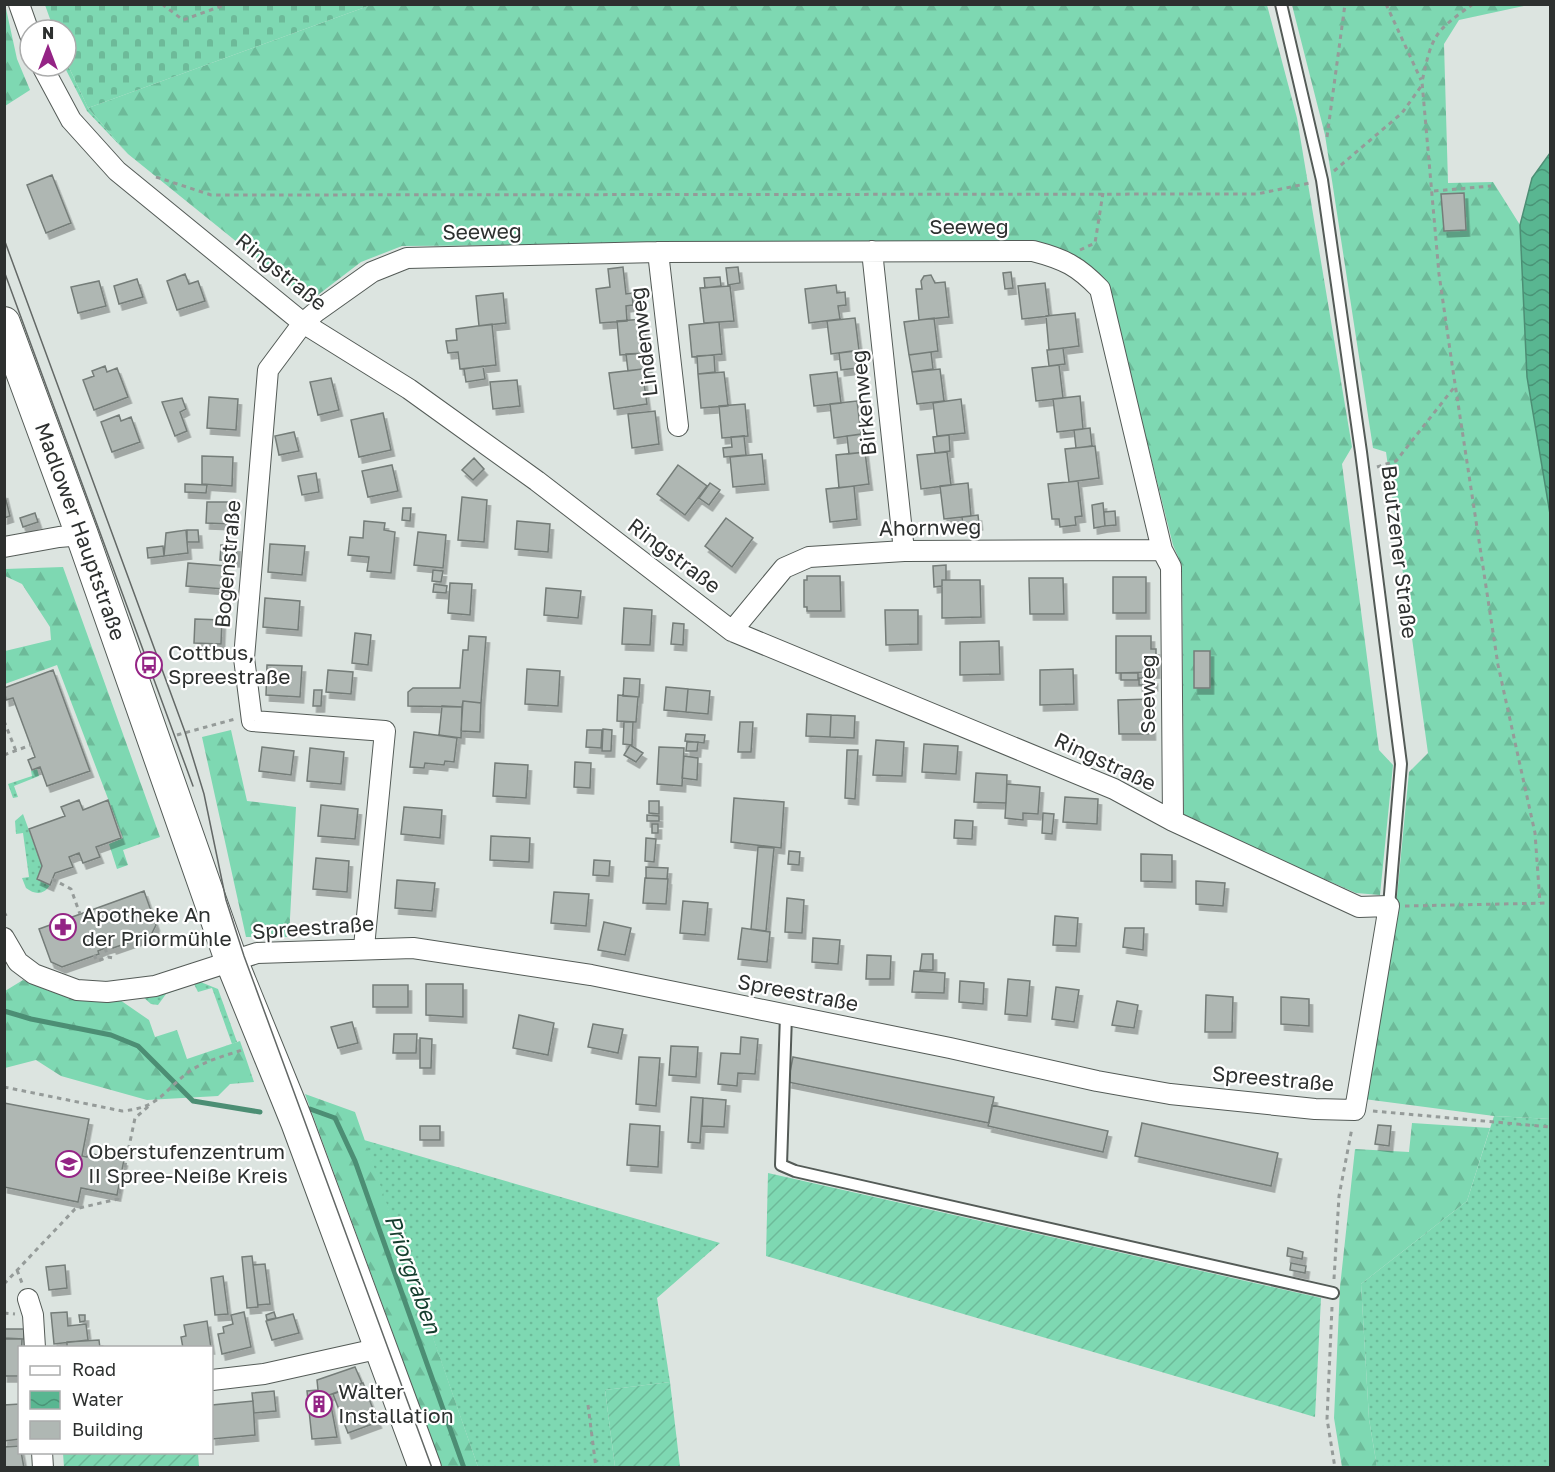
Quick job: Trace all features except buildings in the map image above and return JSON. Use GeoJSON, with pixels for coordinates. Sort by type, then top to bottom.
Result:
{"type":"FeatureCollection","features":[{"type":"Feature","properties":{"kind":"main road","name":"Madlower Hauptstraße"},"geometry":{"type":"LineString","coordinates":[[4,323],[82,535],[231,960],[297,1122],[425,1467]]}},
{"type":"Feature","properties":{"kind":"street","name":"Ringstraße"},"geometry":{"type":"LineString","coordinates":[[48,78],[71,120],[117,171],[303,323],[409,389],[537,482],[732,631],[1114,789],[1173,821],[1359,907],[1389,906]]}},
{"type":"Feature","properties":{"kind":"street","name":"Birkenweg"},"geometry":{"type":"LineString","coordinates":[[872,251],[904,551]]}},
{"type":"Feature","properties":{"kind":"street","name":"Seeweg"},"geometry":{"type":"LineString","coordinates":[[303,323],[372,272],[407,258],[658,252],[1033,251],[1062,259],[1083,271],[1100,289],[1162,550],[1172,567],[1173,821]]}},
{"type":"Feature","properties":{"kind":"street","name":"Lindenweg"},"geometry":{"type":"LineString","coordinates":[[658,252],[678,426]]}},
{"type":"Feature","properties":{"kind":"street","name":"Bogenstraße"},"geometry":{"type":"LineString","coordinates":[[251,715],[244,658],[268,370],[303,323]]}},
{"type":"Feature","properties":{"kind":"street"},"geometry":{"type":"LineString","coordinates":[[4,547],[82,535]]}},
{"type":"Feature","properties":{"kind":"street","name":"Ahornweg"},"geometry":{"type":"LineString","coordinates":[[732,631],[784,568],[809,557],[904,551],[1162,550]]}},
{"type":"Feature","properties":{"kind":"street"},"geometry":{"type":"LineString","coordinates":[[251,715],[252,721],[385,731],[364,947]]}},
{"type":"Feature","properties":{"kind":"street","name":"Bautzener Straße"},"geometry":{"type":"LineString","coordinates":[[1355,1110],[1389,906]]}},
{"type":"Feature","properties":{"kind":"street","name":"Spreestraße"},"geometry":{"type":"LineString","coordinates":[[8,933],[18,962],[53,984],[77,990],[107,992],[155,986],[257,953],[364,947],[413,948],[564,971],[1170,1094],[1355,1110]]}},
{"type":"Feature","properties":{"kind":"street"},"geometry":{"type":"LineString","coordinates":[[28,1299],[33,1315],[35,1346]]}},
{"type":"Feature","properties":{"kind":"street"},"geometry":{"type":"LineString","coordinates":[[213,1380],[264,1374],[381,1348]]}},
{"type":"Feature","properties":{"kind":"lane","name":"Bautzener Straße"},"geometry":{"type":"LineString","coordinates":[[1281,4],[1322,180],[1364,471],[1401,764],[1389,906]]}},
{"type":"Feature","properties":{"kind":"lane"},"geometry":{"type":"LineString","coordinates":[[786,1015],[781,1166],[1333,1293]]}},
{"type":"Feature","properties":{"kind":"path"},"geometry":{"type":"LineString","coordinates":[[162,4],[183,20],[227,4]]}},
{"type":"Feature","properties":{"kind":"path"},"geometry":{"type":"LineString","coordinates":[[1326,145],[1345,4]]}},
{"type":"Feature","properties":{"kind":"path"},"geometry":{"type":"LineString","coordinates":[[1386,4],[1422,83]]}},
{"type":"Feature","properties":{"kind":"path"},"geometry":{"type":"LineString","coordinates":[[1473,4],[1439,29],[1428,51],[1422,83],[1434,191],[1439,274],[1498,665],[1535,833],[1540,903]]}},
{"type":"Feature","properties":{"kind":"path"},"geometry":{"type":"LineString","coordinates":[[156,177],[211,195],[1257,194],[1322,180],[1402,113],[1422,83]]}},
{"type":"Feature","properties":{"kind":"path"},"geometry":{"type":"LineString","coordinates":[[1434,191],[1491,186]]}},
{"type":"Feature","properties":{"kind":"path"},"geometry":{"type":"LineString","coordinates":[[1062,259],[1095,243],[1103,193]]}},
{"type":"Feature","properties":{"kind":"path"},"geometry":{"type":"LineString","coordinates":[[1364,471],[1396,461],[1456,385]]}},
{"type":"Feature","properties":{"kind":"path"},"geometry":{"type":"LineString","coordinates":[[155,743],[191,730],[251,715]]}},
{"type":"Feature","properties":{"kind":"path"},"geometry":{"type":"LineString","coordinates":[[4,721],[15,751]]}},
{"type":"Feature","properties":{"kind":"path"},"geometry":{"type":"LineString","coordinates":[[189,723],[191,730]]}},
{"type":"Feature","properties":{"kind":"path"},"geometry":{"type":"LineString","coordinates":[[4,755],[31,745]]}},
{"type":"Feature","properties":{"kind":"path"},"geometry":{"type":"LineString","coordinates":[[52,879],[71,889],[80,914]]}},
{"type":"Feature","properties":{"kind":"path"},"geometry":{"type":"LineString","coordinates":[[1389,906],[1551,903]]}},
{"type":"Feature","properties":{"kind":"path"},"geometry":{"type":"LineString","coordinates":[[4,912],[8,933]]}},
{"type":"Feature","properties":{"kind":"path"},"geometry":{"type":"LineString","coordinates":[[105,948],[108,957]]}},
{"type":"Feature","properties":{"kind":"path"},"geometry":{"type":"LineString","coordinates":[[94,955],[97,961],[108,957],[114,958]]}},
{"type":"Feature","properties":{"kind":"path"},"geometry":{"type":"LineString","coordinates":[[4,1284],[75,1209],[118,1199],[135,1118],[166,1094],[186,1074],[247,1048]]}},
{"type":"Feature","properties":{"kind":"path"},"geometry":{"type":"LineString","coordinates":[[4,1087],[122,1111],[137,1109],[152,1103]]}},
{"type":"Feature","properties":{"kind":"path"},"geometry":{"type":"LineString","coordinates":[[1355,1110],[1551,1127]]}},
{"type":"Feature","properties":{"kind":"path"},"geometry":{"type":"LineString","coordinates":[[588,1405],[596,1467]]}},
{"type":"Feature","properties":{"kind":"green space"},"geometry":{"type":"Polygon","coordinates":[[[5,4],[18,61],[18,78],[25,78],[30,90],[5,106],[5,4]]]}},
{"type":"Feature","properties":{"kind":"green space"},"geometry":{"type":"Polygon","coordinates":[[[45,4],[371,5],[88,108],[74,78],[78,78],[78,18],[50,18],[45,4]]]}},
{"type":"Feature","properties":{"kind":"green space"},"geometry":{"type":"Polygon","coordinates":[[[371,5],[1267,5],[1297,118],[1352,447],[1342,464],[1379,750],[1393,765],[1380,895],[1356,893],[1184,818],[1182,566],[1173,545],[1108,286],[1074,258],[1033,241],[402,246],[361,262],[310,301],[128,154],[88,108],[371,5]]]}},
{"type":"Feature","properties":{"kind":"green space"},"geometry":{"type":"Polygon","coordinates":[[[1292,5],[1528,5],[1459,20],[1444,44],[1448,183],[1493,182],[1520,225],[1527,377],[1550,514],[1550,1119],[1494,1116],[1364,1099],[1397,896],[1409,772],[1428,753],[1386,452],[1373,448],[1325,135],[1292,5]]]}},
{"type":"Feature","properties":{"kind":"green space"},"geometry":{"type":"Polygon","coordinates":[[[70,78],[74,78],[88,108],[128,154],[87,111],[70,78]]]}},
{"type":"Feature","properties":{"kind":"green space"},"geometry":{"type":"Polygon","coordinates":[[[63,567],[160,837],[123,850],[128,865],[117,869],[109,844],[123,838],[57,665],[5,684],[5,651],[51,640],[50,627],[22,584],[5,576],[5,569],[63,567]]]}},
{"type":"Feature","properties":{"kind":"green space"},"geometry":{"type":"Polygon","coordinates":[[[231,730],[247,801],[296,807],[289,937],[246,937],[202,737],[231,730]]]}},
{"type":"Feature","properties":{"kind":"green space"},"geometry":{"type":"Polygon","coordinates":[[[37,769],[39,776],[14,786],[18,797],[13,798],[8,784],[32,776],[31,771],[37,769]]]}},
{"type":"Feature","properties":{"kind":"green space"},"geometry":{"type":"Polygon","coordinates":[[[23,814],[42,866],[37,879],[50,885],[45,891],[39,893],[26,888],[22,878],[29,877],[23,833],[16,834],[15,821],[23,814]]]}},
{"type":"Feature","properties":{"kind":"green space"},"geometry":{"type":"Polygon","coordinates":[[[23,980],[49,991],[78,998],[120,1000],[149,1020],[155,1037],[177,1030],[187,1059],[240,1041],[254,1082],[230,1084],[218,1096],[147,1100],[61,1076],[36,1060],[5,1068],[5,991],[23,980]]]}},
{"type":"Feature","properties":{"kind":"green space"},"geometry":{"type":"Polygon","coordinates":[[[198,981],[218,989],[237,1042],[232,1044],[212,988],[198,992],[194,984],[166,994],[158,1005],[151,1004],[143,997],[198,981]]]}},
{"type":"Feature","properties":{"kind":"green space"},"geometry":{"type":"Polygon","coordinates":[[[305,1094],[355,1112],[478,1467],[442,1467],[305,1094]]]}},
{"type":"Feature","properties":{"kind":"green space"},"geometry":{"type":"Polygon","coordinates":[[[1494,1116],[1550,1119],[1550,1467],[1377,1467],[1369,1419],[1361,1284],[1467,1201],[1494,1116]]]}},
{"type":"Feature","properties":{"kind":"green space"},"geometry":{"type":"Polygon","coordinates":[[[1412,1123],[1490,1128],[1467,1201],[1361,1284],[1369,1419],[1377,1467],[1342,1467],[1334,1418],[1340,1287],[1355,1149],[1409,1152],[1412,1123]]]}},
{"type":"Feature","properties":{"kind":"green space"},"geometry":{"type":"Polygon","coordinates":[[[364,1140],[720,1243],[657,1298],[670,1382],[605,1390],[615,1467],[478,1467],[364,1140]]]}},
{"type":"Feature","properties":{"kind":"green space"},"geometry":{"type":"Polygon","coordinates":[[[768,1173],[1321,1298],[1315,1417],[766,1256],[768,1173]]]}},
{"type":"Feature","properties":{"kind":"green space"},"geometry":{"type":"Polygon","coordinates":[[[670,1382],[680,1467],[615,1467],[605,1390],[670,1382]]]}},
{"type":"Feature","properties":{"kind":"green space"},"geometry":{"type":"Polygon","coordinates":[[[63,1454],[198,1454],[199,1467],[64,1467],[63,1454]]]}},
{"type":"Feature","properties":{"kind":"water"},"geometry":{"type":"Polygon","coordinates":[[[1550,153],[1550,514],[1527,377],[1520,225],[1532,178],[1550,153]]]}},
{"type":"Feature","properties":{"kind":"waterway","name":"Priorgraben"},"geometry":{"type":"LineString","coordinates":[[4,1011],[31,1019],[111,1035],[138,1046],[193,1101],[260,1112]]}},
{"type":"Feature","properties":{"kind":"waterway","name":"Priorgraben"},"geometry":{"type":"LineString","coordinates":[[310,1109],[335,1118],[355,1161],[464,1468]]}},
{"type":"Feature","properties":{"kind":"tram line"},"geometry":{"type":"LineString","coordinates":[[4,239],[185,732],[204,794],[226,900],[244,956],[432,1468]]}},
{"type":"Feature","properties":{"kind":"tram line"},"geometry":{"type":"LineString","coordinates":[[4,271],[193,786]]}},
{"type":"Feature","properties":{"kind":"place","name":"Cottbus, Spreestraße"},"geometry":{"type":"Point","coordinates":[149,665]}},
{"type":"Feature","properties":{"kind":"place","name":"Apotheke An der Priormühle"},"geometry":{"type":"Point","coordinates":[63,927]}},
{"type":"Feature","properties":{"kind":"place","name":"Oberstufenzentrum II Spree-Neiße Kreis"},"geometry":{"type":"Point","coordinates":[69,1164]}},
{"type":"Feature","properties":{"kind":"place","name":"Walter Installation"},"geometry":{"type":"Point","coordinates":[319,1404]}}]}
